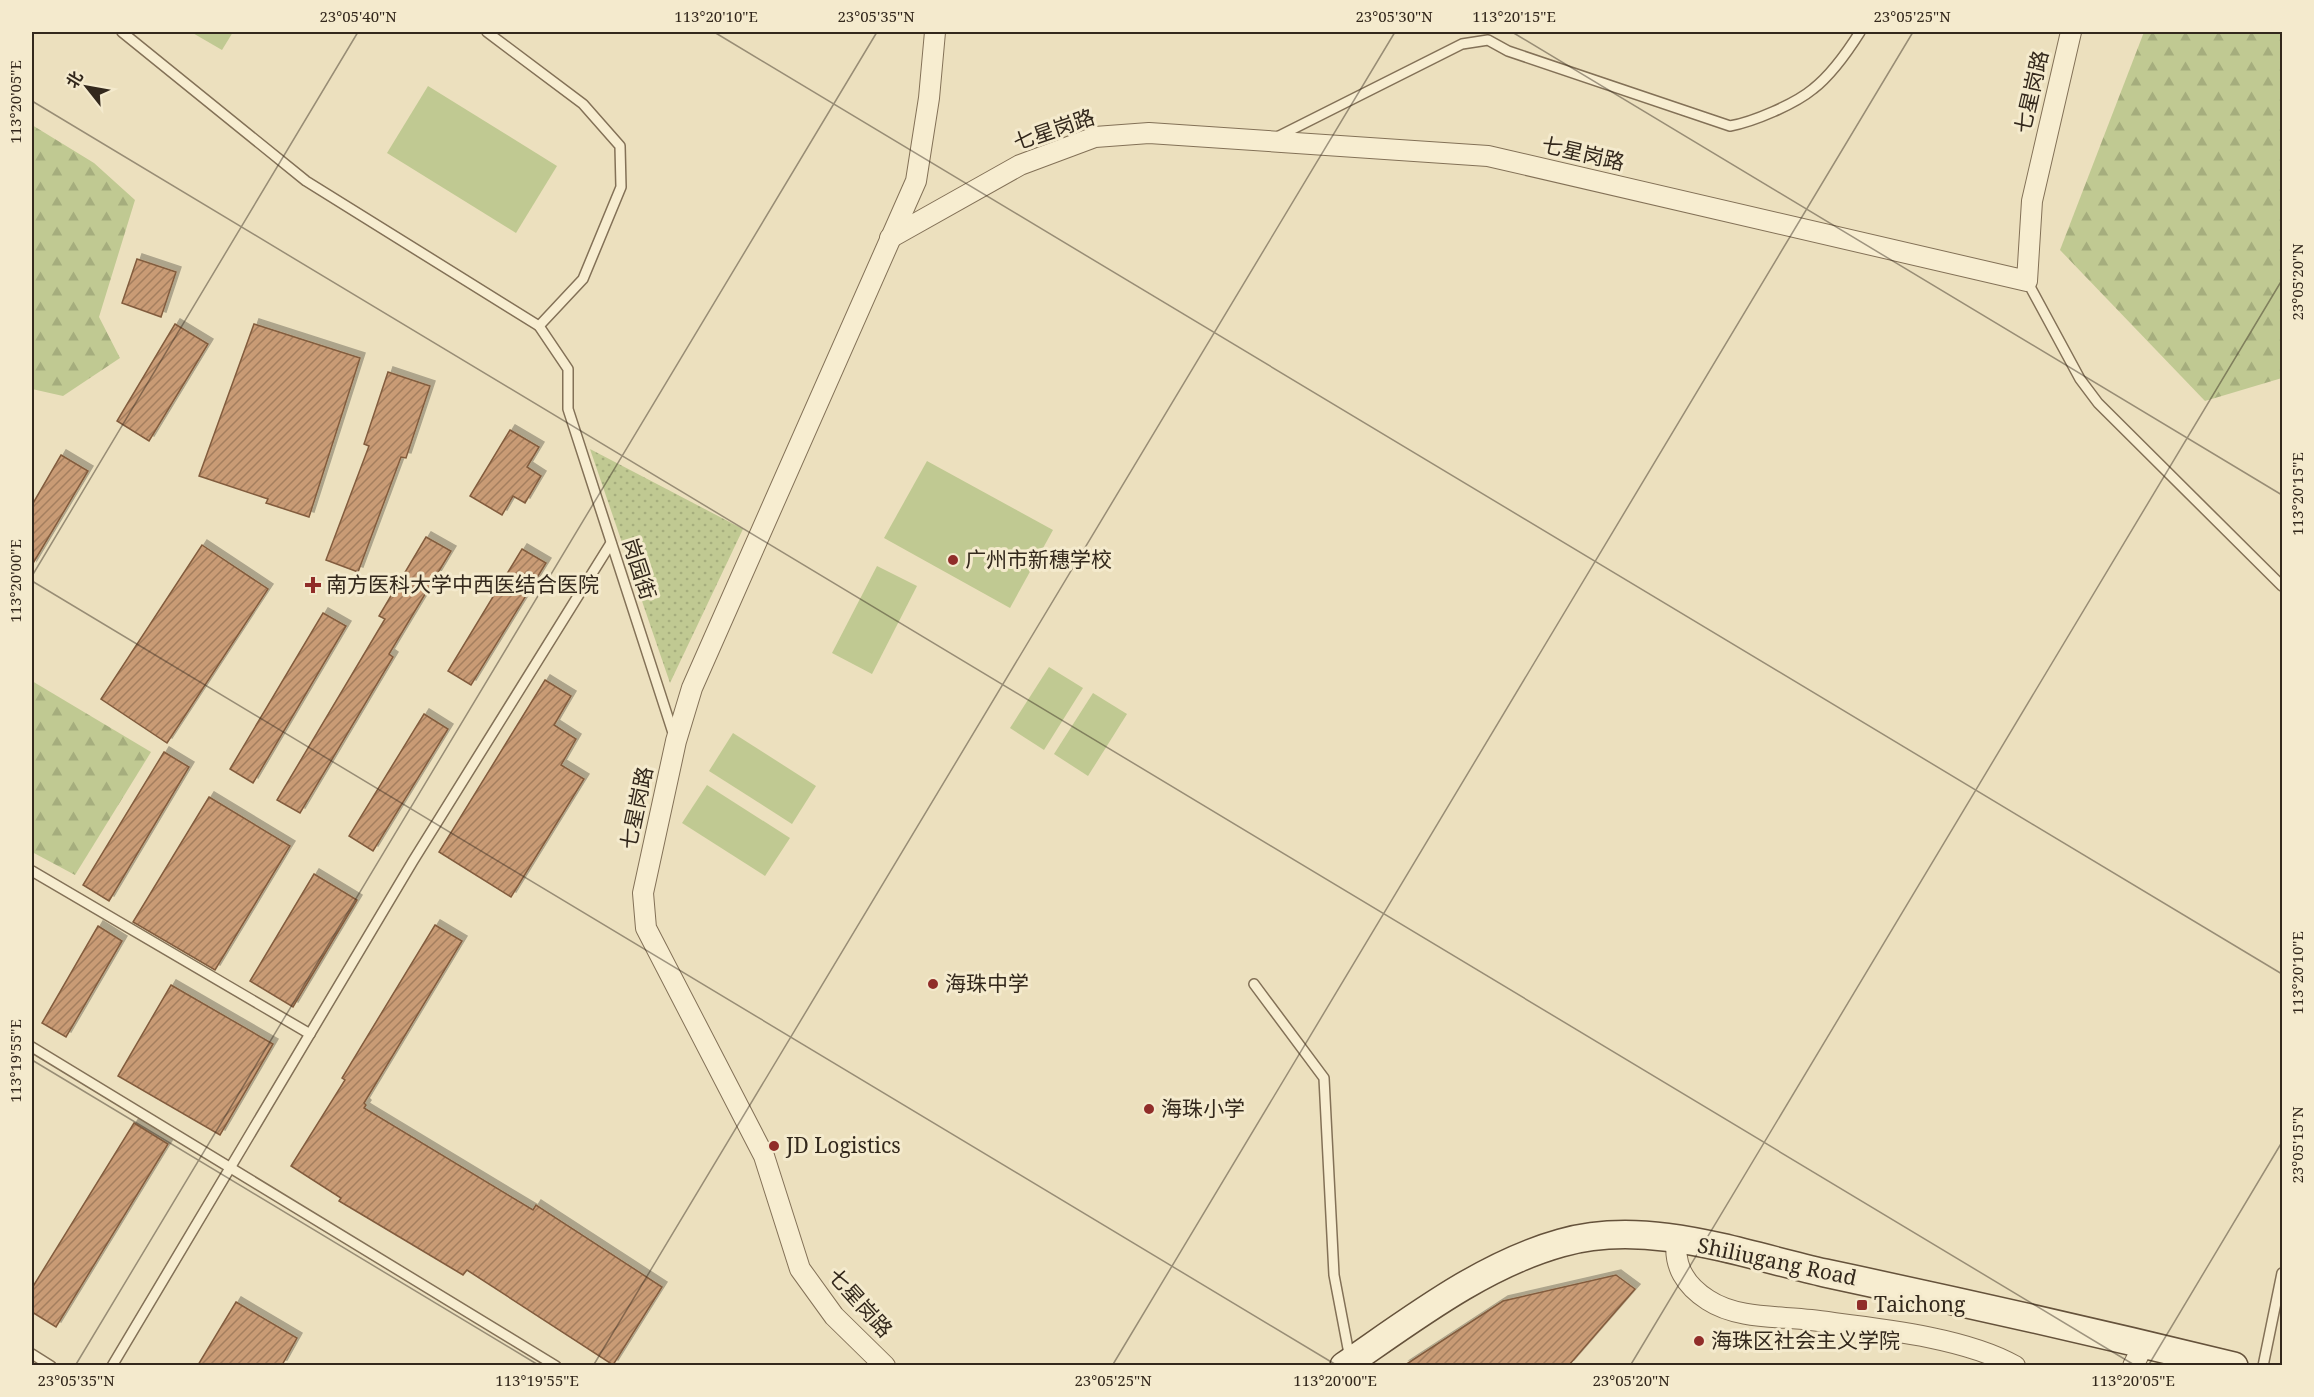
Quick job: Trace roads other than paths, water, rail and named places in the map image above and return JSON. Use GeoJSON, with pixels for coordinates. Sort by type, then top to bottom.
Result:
{"type":"FeatureCollection","features":[{"type":"Feature","properties":{"kind":"main road","name":"Shiliugang Road"},"geometry":{"type":"LineString","coordinates":[[1347,1363],[1411,1320],[1491,1272],[1560,1243],[1598,1235],[1629,1234],[1677,1240],[2138,1355],[2234,1365]]}},
{"type":"Feature","properties":{"kind":"street","name":"七星岗路"},"geometry":{"type":"LineString","coordinates":[[885,1365],[834,1316],[800,1269],[764,1156],[646,928],[643,893],[676,741],[692,688],[916,182],[929,98],[935,32]]}},
{"type":"Feature","properties":{"kind":"street","name":"七星岗路"},"geometry":{"type":"LineString","coordinates":[[890,238],[1020,165],[1095,137],[1149,133],[1488,156],[2027,281],[2032,201],[2071,32]]}},
{"type":"Feature","properties":{"kind":"street"},"geometry":{"type":"LineString","coordinates":[[1677,1240],[1676,1251],[1680,1272],[1708,1300],[1723,1307],[1744,1313],[1810,1320],[1936,1340],[1984,1352],[2015,1365]]}},
{"type":"Feature","properties":{"kind":"lane"},"geometry":{"type":"LineString","coordinates":[[122,32],[306,181],[538,326],[583,279],[621,187],[620,146],[583,104],[487,32]]}},
{"type":"Feature","properties":{"kind":"lane"},"geometry":{"type":"LineString","coordinates":[[1267,141],[1462,44],[1488,40],[1508,51],[1730,126],[1751,123],[1813,89],[1850,47],[1860,32]]}},
{"type":"Feature","properties":{"kind":"lane"},"geometry":{"type":"LineString","coordinates":[[2027,281],[2080,379],[2098,403],[2283,586]]}},
{"type":"Feature","properties":{"kind":"lane","name":"岗园街"},"geometry":{"type":"LineString","coordinates":[[538,326],[568,369],[568,409],[676,741]]}},
{"type":"Feature","properties":{"kind":"lane"},"geometry":{"type":"LineString","coordinates":[[112,1365],[413,861],[612,543]]}},
{"type":"Feature","properties":{"kind":"lane"},"geometry":{"type":"LineString","coordinates":[[32,871],[310,1034]]}},
{"type":"Feature","properties":{"kind":"lane"},"geometry":{"type":"LineString","coordinates":[[1254,984],[1324,1078],[1334,1275],[1347,1363]]}},
{"type":"Feature","properties":{"kind":"lane"},"geometry":{"type":"LineString","coordinates":[[32,1047],[556,1365]]}},
{"type":"Feature","properties":{"kind":"lane"},"geometry":{"type":"LineString","coordinates":[[2263,1365],[2283,1273]]}},
{"type":"Feature","properties":{"kind":"lane"},"geometry":{"type":"LineString","coordinates":[[32,1354],[51,1365]]}},
{"type":"Feature","properties":{"kind":"place","name":"广州市新穗学校"},"geometry":{"type":"Point","coordinates":[953,560]}},
{"type":"Feature","properties":{"kind":"place","name":"南方医科大学中西医结合医院"},"geometry":{"type":"Point","coordinates":[313,585]}},
{"type":"Feature","properties":{"kind":"place","name":"海珠中学"},"geometry":{"type":"Point","coordinates":[933,984]}},
{"type":"Feature","properties":{"kind":"place","name":"海珠小学"},"geometry":{"type":"Point","coordinates":[1149,1109]}},
{"type":"Feature","properties":{"kind":"place","name":"JD Logistics"},"geometry":{"type":"Point","coordinates":[774,1146]}},
{"type":"Feature","properties":{"kind":"place","name":"Taichong"},"geometry":{"type":"Point","coordinates":[1862,1305]}},
{"type":"Feature","properties":{"kind":"place","name":"海珠区社会主义学院"},"geometry":{"type":"Point","coordinates":[1699,1341]}}]}
